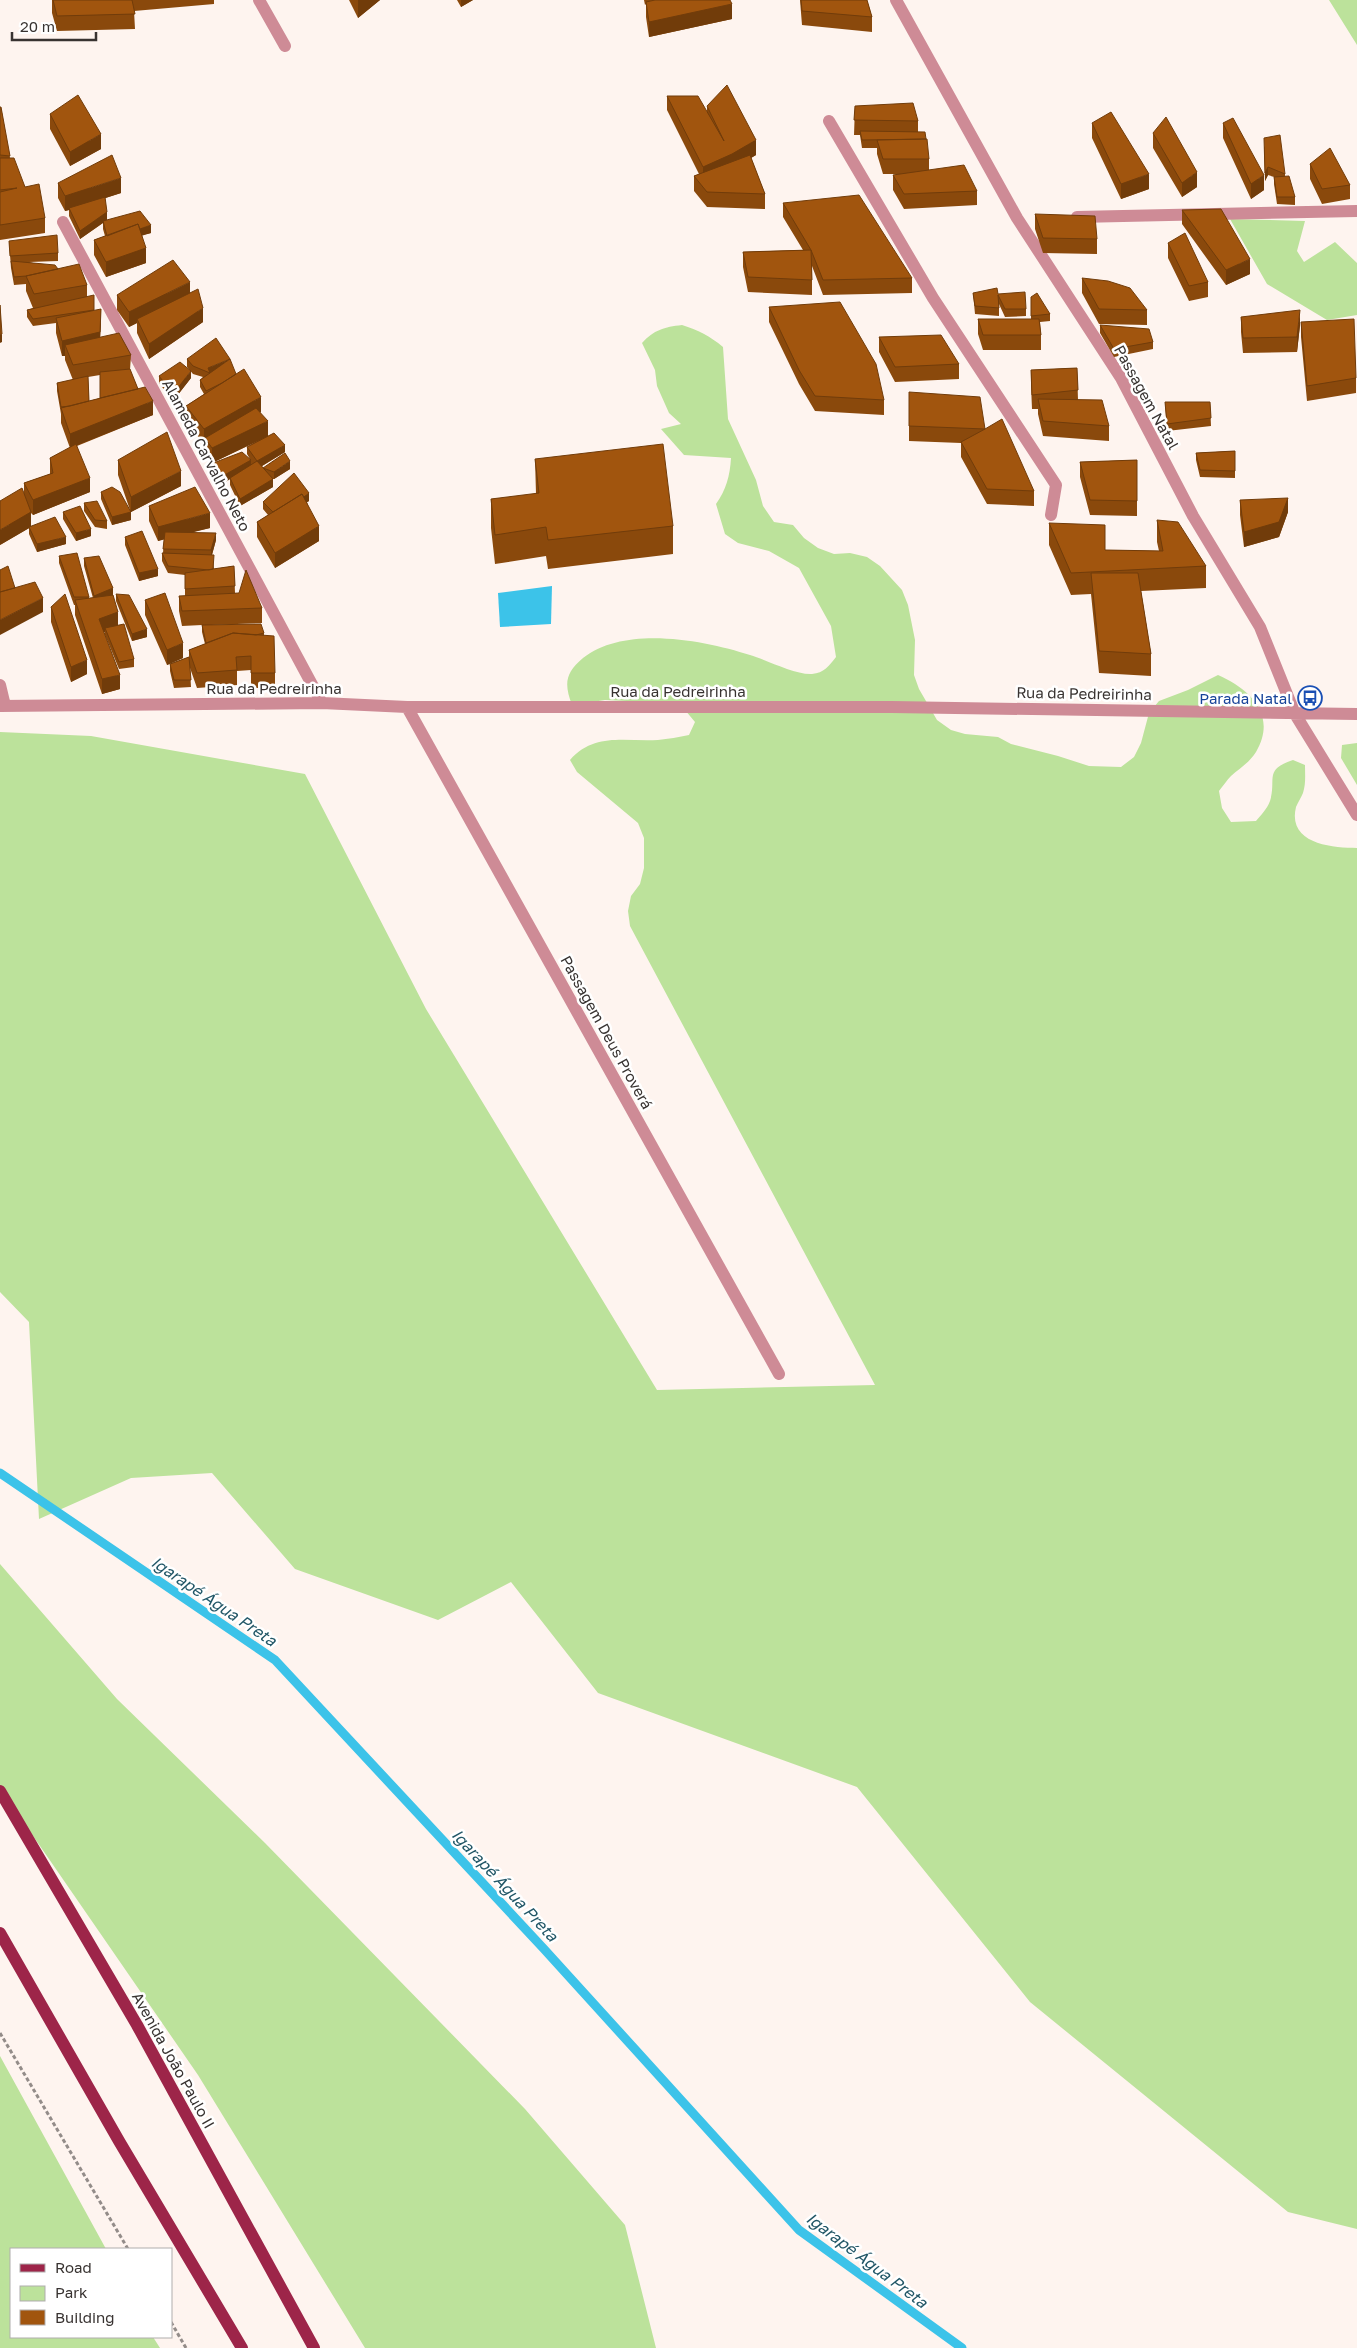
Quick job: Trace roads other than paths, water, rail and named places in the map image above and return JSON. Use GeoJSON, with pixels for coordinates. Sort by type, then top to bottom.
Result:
{"type":"FeatureCollection","features":[{"type":"Feature","properties":{"kind":"main road","name":"Avenida João Paulo II"},"geometry":{"type":"LineString","coordinates":[[0,1791],[137,2026],[314,2348]]}},
{"type":"Feature","properties":{"kind":"main road"},"geometry":{"type":"LineString","coordinates":[[0,1933],[119,2141],[242,2348]]}},
{"type":"Feature","properties":{"kind":"street"},"geometry":{"type":"LineString","coordinates":[[259,0],[285,46]]}},
{"type":"Feature","properties":{"kind":"street","name":"Passagem Natal"},"geometry":{"type":"LineString","coordinates":[[896,0],[1022,218],[1121,378],[1193,516],[1260,627],[1295,714],[1357,815]]}},
{"type":"Feature","properties":{"kind":"street"},"geometry":{"type":"LineString","coordinates":[[829,121],[933,298],[1056,485],[1051,515]]}},
{"type":"Feature","properties":{"kind":"street"},"geometry":{"type":"LineString","coordinates":[[1067,217],[1357,211]]}},
{"type":"Feature","properties":{"kind":"street","name":"Alameda Carvalho Neto"},"geometry":{"type":"LineString","coordinates":[[63,222],[322,703]]}},
{"type":"Feature","properties":{"kind":"street"},"geometry":{"type":"LineString","coordinates":[[0,685],[2,706]]}},
{"type":"Feature","properties":{"kind":"street","name":"Rua da Pedreirinha"},"geometry":{"type":"LineString","coordinates":[[2,706],[322,703],[407,707],[912,707],[1357,714]]}},
{"type":"Feature","properties":{"kind":"street","name":"Passagem Deus Proverá"},"geometry":{"type":"LineString","coordinates":[[407,707],[779,1374]]}},
{"type":"Feature","properties":{"kind":"water"},"geometry":{"type":"Polygon","coordinates":[[[552,586],[551,624],[500,627],[498,593],[552,586]]]}},
{"type":"Feature","properties":{"kind":"waterway","name":"Igarapé Água Preta"},"geometry":{"type":"LineString","coordinates":[[0,1473],[275,1660],[544,1949],[799,2230],[962,2348]]}},
{"type":"Feature","properties":{"kind":"place","name":"Parada Natal"},"geometry":{"type":"Point","coordinates":[1310,698]}}]}
